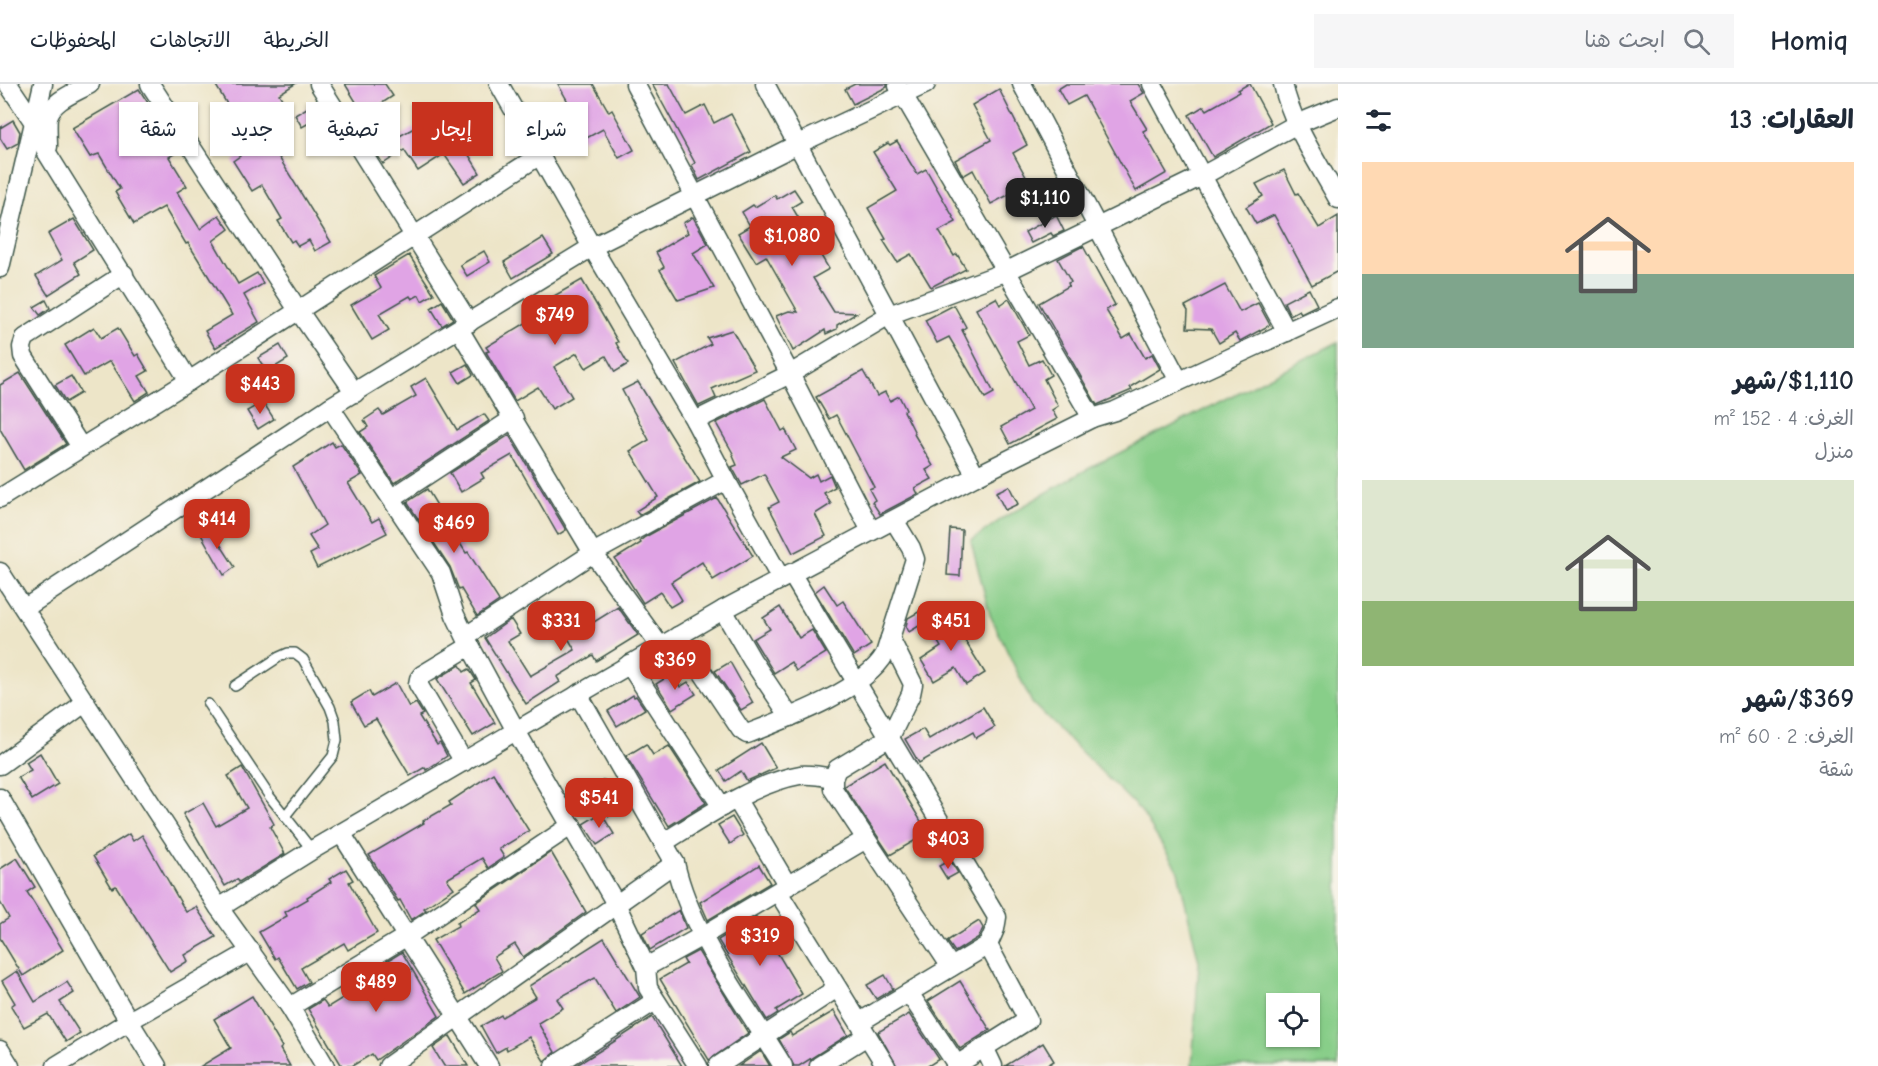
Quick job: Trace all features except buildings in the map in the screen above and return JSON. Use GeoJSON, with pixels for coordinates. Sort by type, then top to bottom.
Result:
{"type":"FeatureCollection","features":[{"type":"Feature","properties":{"kind":"street"},"geometry":{"type":"LineString","coordinates":[[8,84],[35,124],[47,153],[189,381]]}},
{"type":"Feature","properties":{"kind":"street"},"geometry":{"type":"LineString","coordinates":[[0,268],[44,84]]}},
{"type":"Feature","properties":{"kind":"street"},"geometry":{"type":"LineString","coordinates":[[47,153],[48,117],[52,108],[58,102],[90,84]]}},
{"type":"Feature","properties":{"kind":"street"},"geometry":{"type":"LineString","coordinates":[[150,84],[355,393]]}},
{"type":"Feature","properties":{"kind":"street"},"geometry":{"type":"LineString","coordinates":[[319,84],[414,236],[514,418],[593,553],[660,646]]}},
{"type":"Feature","properties":{"kind":"street"},"geometry":{"type":"LineString","coordinates":[[500,84],[510,102]]}},
{"type":"Feature","properties":{"kind":"street"},"geometry":{"type":"LineString","coordinates":[[635,84],[872,531]]}},
{"type":"Feature","properties":{"kind":"street"},"geometry":{"type":"LineString","coordinates":[[765,84],[976,476]]}},
{"type":"Feature","properties":{"kind":"street"},"geometry":{"type":"LineString","coordinates":[[25,608],[330,407],[592,248],[798,144],[900,89],[926,84]]}},
{"type":"Feature","properties":{"kind":"street"},"geometry":{"type":"LineString","coordinates":[[1022,84],[1179,381]]}},
{"type":"Feature","properties":{"kind":"street"},"geometry":{"type":"LineString","coordinates":[[1152,84],[1287,332]]}},
{"type":"Feature","properties":{"kind":"street"},"geometry":{"type":"LineString","coordinates":[[1283,84],[1287,102],[1297,124],[1338,199]]}},
{"type":"Feature","properties":{"kind":"street"},"geometry":{"type":"LineString","coordinates":[[900,89],[1092,418]]}},
{"type":"Feature","properties":{"kind":"street"},"geometry":{"type":"LineString","coordinates":[[695,421],[790,374],[889,315],[1005,272],[1202,176],[1297,124],[1338,107]]}},
{"type":"Feature","properties":{"kind":"street"},"geometry":{"type":"LineString","coordinates":[[0,498],[189,381],[538,156]]}},
{"type":"Feature","properties":{"kind":"street"},"geometry":{"type":"LineString","coordinates":[[541,156],[592,248],[695,421],[726,480],[786,576],[858,682],[997,918],[988,945],[909,993],[819,1066]]}},
{"type":"Feature","properties":{"kind":"street"},"geometry":{"type":"LineString","coordinates":[[81,447],[23,356],[22,347],[25,338],[124,274]]}},
{"type":"Feature","properties":{"kind":"street"},"geometry":{"type":"LineString","coordinates":[[219,908],[312,850],[629,664],[786,576],[1092,418],[1115,411],[1338,308]]}},
{"type":"Feature","properties":{"kind":"street"},"geometry":{"type":"LineString","coordinates":[[330,407],[441,573],[455,615],[468,641],[516,731],[616,904],[646,967],[648,988],[698,1066]]}},
{"type":"Feature","properties":{"kind":"street"},"geometry":{"type":"LineString","coordinates":[[392,498],[514,418]]}},
{"type":"Feature","properties":{"kind":"street"},"geometry":{"type":"LineString","coordinates":[[464,762],[418,684],[422,675],[593,553],[726,480]]}},
{"type":"Feature","properties":{"kind":"street"},"geometry":{"type":"LineString","coordinates":[[678,636],[741,730],[747,734],[790,717],[858,682],[879,665],[885,654],[915,559],[894,520]]}},
{"type":"Feature","properties":{"kind":"street"},"geometry":{"type":"LineString","coordinates":[[0,572],[219,908],[290,1007],[326,1066]]}},
{"type":"Feature","properties":{"kind":"street"},"geometry":{"type":"LineString","coordinates":[[723,610],[752,660],[790,717]]}},
{"type":"Feature","properties":{"kind":"street"},"geometry":{"type":"LineString","coordinates":[[890,638],[913,684],[911,694],[890,737],[837,769],[833,778],[834,789],[951,967]]}},
{"type":"Feature","properties":{"kind":"street"},"geometry":{"type":"LineString","coordinates":[[629,664],[729,803],[783,889],[837,988],[886,1066]]}},
{"type":"Feature","properties":{"kind":"street"},"geometry":{"type":"LineString","coordinates":[[578,694],[675,863],[688,907],[723,973],[783,1066]]}},
{"type":"Feature","properties":{"kind":"street"},"geometry":{"type":"LineString","coordinates":[[0,765],[86,702]]}},
{"type":"Feature","properties":{"kind":"street"},"geometry":{"type":"LineString","coordinates":[[663,843],[729,803],[776,782],[802,775],[833,778]]}},
{"type":"Feature","properties":{"kind":"street"},"geometry":{"type":"LineString","coordinates":[[0,798],[157,1066]]}},
{"type":"Feature","properties":{"kind":"street"},"geometry":{"type":"LineString","coordinates":[[290,1007],[406,936],[572,825]]}},
{"type":"Feature","properties":{"kind":"street"},"geometry":{"type":"LineString","coordinates":[[341,833],[489,1066]]}},
{"type":"Feature","properties":{"kind":"street"},"geometry":{"type":"LineString","coordinates":[[646,967],[866,839]]}},
{"type":"Feature","properties":{"kind":"street"},"geometry":{"type":"LineString","coordinates":[[388,1066],[675,863]]}},
{"type":"Feature","properties":{"kind":"street"},"geometry":{"type":"LineString","coordinates":[[909,993],[956,1066],[1028,1020],[988,945]]}},
{"type":"Feature","properties":{"kind":"street"},"geometry":{"type":"LineString","coordinates":[[56,1066],[250,951]]}},
{"type":"Feature","properties":{"kind":"street"},"geometry":{"type":"LineString","coordinates":[[718,1066],[837,988]]}},
{"type":"Feature","properties":{"kind":"street"},"geometry":{"type":"LineString","coordinates":[[554,1066],[655,1001]]}},
{"type":"Feature","properties":{"kind":"street"},"geometry":{"type":"LineString","coordinates":[[984,1047],[993,1066]]}},
{"type":"Feature","properties":{"kind":"street"},"geometry":{"type":"LineString","coordinates":[[0,1050],[10,1066]]}},
{"type":"Feature","properties":{"kind":"lane"},"geometry":{"type":"LineString","coordinates":[[235,686],[279,657],[295,653],[303,659],[321,688],[335,720],[337,740],[333,756],[285,816]]}},
{"type":"Feature","properties":{"kind":"lane"},"geometry":{"type":"LineString","coordinates":[[208,704],[270,797],[312,850]]}},
{"type":"Feature","properties":{"kind":"green space"},"geometry":{"type":"Polygon","coordinates":[[[1338,342],[1338,1066],[1192,1066],[1199,962],[1178,871],[1141,811],[1032,703],[990,615],[971,541],[1003,518],[1082,472],[1338,342]]]}}]}
